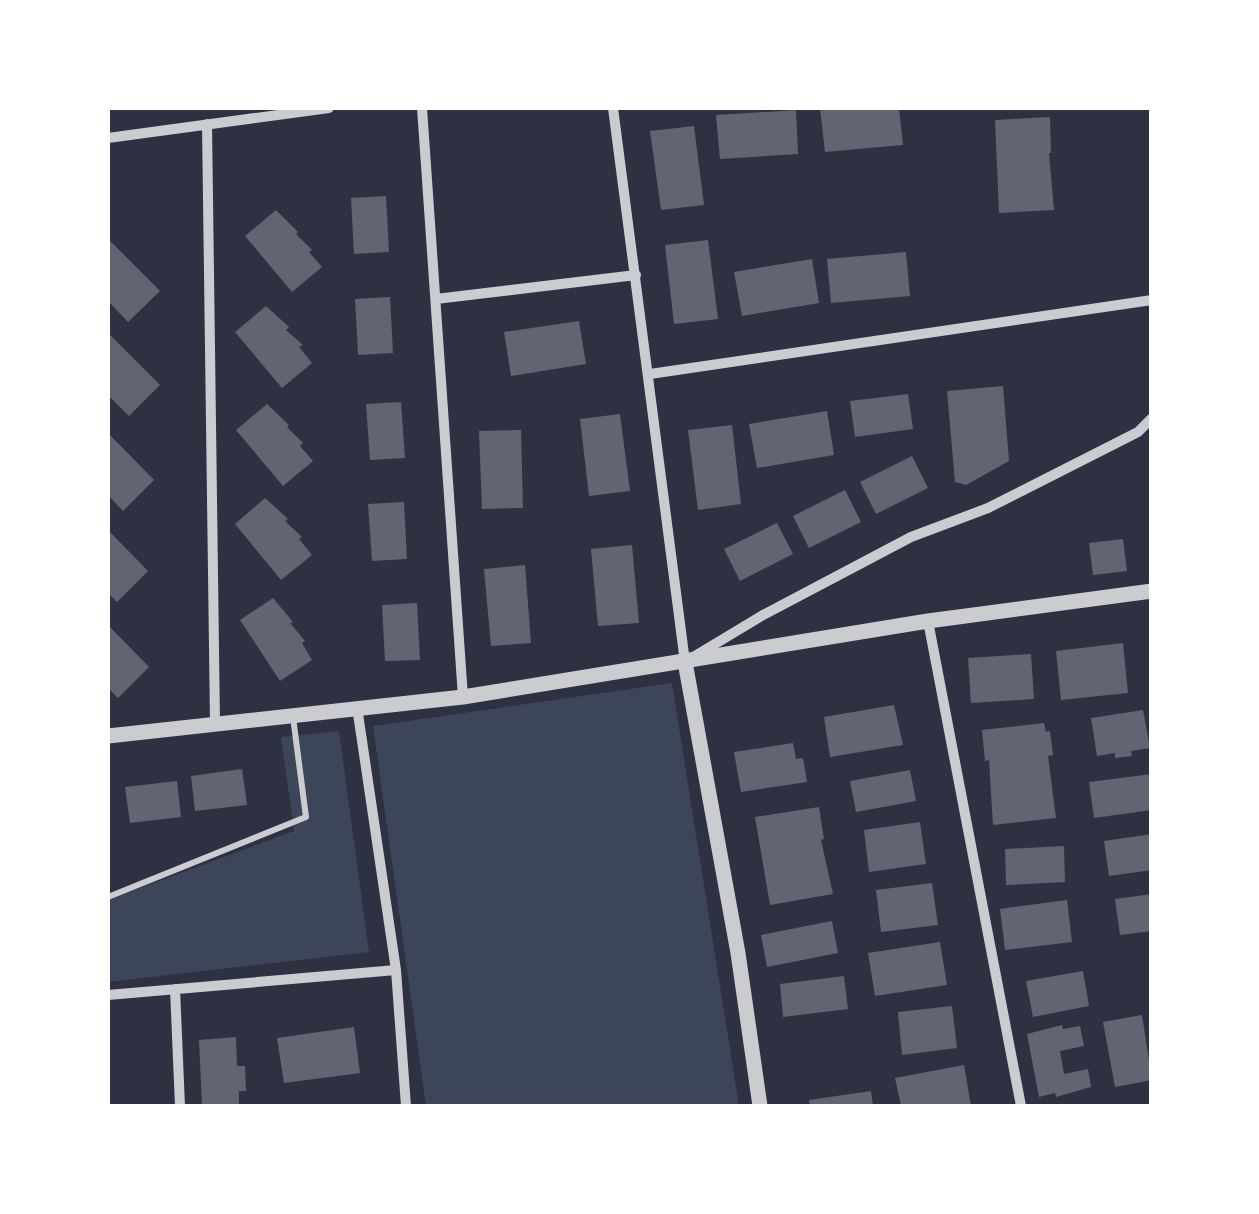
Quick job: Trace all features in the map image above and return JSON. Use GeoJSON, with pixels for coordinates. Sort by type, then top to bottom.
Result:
{"type":"FeatureCollection","features":[{"type":"Feature","properties":{"kind":"street"},"geometry":{"type":"LineString","coordinates":[[108,138],[329,108]]}},
{"type":"Feature","properties":{"kind":"street"},"geometry":{"type":"LineString","coordinates":[[422,108],[464,696]]}},
{"type":"Feature","properties":{"kind":"street"},"geometry":{"type":"LineString","coordinates":[[614,108],[685,662],[738,953],[760,1106]]}},
{"type":"Feature","properties":{"kind":"street"},"geometry":{"type":"LineString","coordinates":[[208,124],[215,723]]}},
{"type":"Feature","properties":{"kind":"street"},"geometry":{"type":"LineString","coordinates":[[436,299],[636,275]]}},
{"type":"Feature","properties":{"kind":"street"},"geometry":{"type":"LineString","coordinates":[[650,374],[1152,300]]}},
{"type":"Feature","properties":{"kind":"street"},"geometry":{"type":"LineString","coordinates":[[685,662],[762,615],[910,536],[988,508],[1138,432],[1152,418]]}},
{"type":"Feature","properties":{"kind":"street"},"geometry":{"type":"LineString","coordinates":[[108,736],[464,696],[928,621],[1152,590]]}},
{"type":"Feature","properties":{"kind":"street"},"geometry":{"type":"LineString","coordinates":[[928,621],[1021,1106]]}},
{"type":"Feature","properties":{"kind":"street"},"geometry":{"type":"LineString","coordinates":[[356,707],[396,970],[406,1106]]}},
{"type":"Feature","properties":{"kind":"street"},"geometry":{"type":"LineString","coordinates":[[108,994],[396,970]]}},
{"type":"Feature","properties":{"kind":"street"},"geometry":{"type":"LineString","coordinates":[[175,989],[180,1106]]}},
{"type":"Feature","properties":{"kind":"lane"},"geometry":{"type":"LineString","coordinates":[[108,897],[306,816],[293,714]]}},
{"type":"Feature","properties":{"kind":"shaded area"},"geometry":{"type":"Polygon","coordinates":[[[672,683],[739,1106],[426,1106],[373,726],[672,683]]]}},
{"type":"Feature","properties":{"kind":"shaded area"},"geometry":{"type":"Polygon","coordinates":[[[339,731],[369,952],[108,982],[108,900],[294,831],[281,737],[339,731]]]}},
{"type":"Feature","properties":{"kind":"building"},"geometry":{"type":"Polygon","coordinates":[[[820,108],[899,108],[903,145],[825,152],[820,108]]]}},
{"type":"Feature","properties":{"kind":"building"},"geometry":{"type":"Polygon","coordinates":[[[796,110],[798,154],[720,159],[716,115],[796,110]]]}},
{"type":"Feature","properties":{"kind":"building"},"geometry":{"type":"Polygon","coordinates":[[[1050,117],[1054,210],[999,213],[995,120],[1050,117]]]}},
{"type":"Feature","properties":{"kind":"building"},"geometry":{"type":"Polygon","coordinates":[[[694,126],[704,205],[661,210],[650,131],[694,126]]]}},
{"type":"Feature","properties":{"kind":"building"},"geometry":{"type":"Polygon","coordinates":[[[386,196],[389,252],[354,254],[351,198],[386,196]]]}},
{"type":"Feature","properties":{"kind":"building"},"geometry":{"type":"Polygon","coordinates":[[[276,210],[298,232],[322,267],[292,292],[245,236],[276,210]]]}},
{"type":"Feature","properties":{"kind":"building"},"geometry":{"type":"Polygon","coordinates":[[[108,239],[160,291],[128,322],[108,301],[108,239]]]}},
{"type":"Feature","properties":{"kind":"building"},"geometry":{"type":"Polygon","coordinates":[[[708,240],[718,319],[674,324],[665,245],[708,240]]]}},
{"type":"Feature","properties":{"kind":"building"},"geometry":{"type":"Polygon","coordinates":[[[906,252],[910,296],[831,303],[827,259],[906,252]]]}},
{"type":"Feature","properties":{"kind":"building"},"geometry":{"type":"Polygon","coordinates":[[[812,259],[819,303],[742,316],[734,272],[812,259]]]}},
{"type":"Feature","properties":{"kind":"building"},"geometry":{"type":"Polygon","coordinates":[[[390,297],[393,353],[358,355],[355,299],[390,297]]]}},
{"type":"Feature","properties":{"kind":"building"},"geometry":{"type":"Polygon","coordinates":[[[266,306],[289,327],[286,330],[303,345],[299,347],[312,363],[282,388],[235,332],[266,306]]]}},
{"type":"Feature","properties":{"kind":"building"},"geometry":{"type":"Polygon","coordinates":[[[579,321],[586,364],[511,376],[504,332],[579,321]]]}},
{"type":"Feature","properties":{"kind":"building"},"geometry":{"type":"Polygon","coordinates":[[[108,333],[160,385],[129,416],[108,395],[108,333]]]}},
{"type":"Feature","properties":{"kind":"building"},"geometry":{"type":"Polygon","coordinates":[[[1003,386],[1009,461],[966,485],[955,482],[947,391],[1003,386]]]}},
{"type":"Feature","properties":{"kind":"building"},"geometry":{"type":"Polygon","coordinates":[[[908,394],[913,429],[855,437],[850,401],[908,394]]]}},
{"type":"Feature","properties":{"kind":"building"},"geometry":{"type":"Polygon","coordinates":[[[401,402],[405,458],[370,460],[366,404],[401,402]]]}},
{"type":"Feature","properties":{"kind":"building"},"geometry":{"type":"Polygon","coordinates":[[[267,404],[289,425],[313,461],[283,486],[236,430],[267,404]]]}},
{"type":"Feature","properties":{"kind":"building"},"geometry":{"type":"Polygon","coordinates":[[[827,411],[834,455],[757,468],[749,424],[827,411]]]}},
{"type":"Feature","properties":{"kind":"building"},"geometry":{"type":"Polygon","coordinates":[[[620,414],[630,491],[589,496],[580,419],[620,414]]]}},
{"type":"Feature","properties":{"kind":"building"},"geometry":{"type":"Polygon","coordinates":[[[732,425],[741,504],[698,510],[688,430],[732,425]]]}},
{"type":"Feature","properties":{"kind":"building"},"geometry":{"type":"Polygon","coordinates":[[[521,430],[523,508],[482,509],[479,431],[521,430]]]}},
{"type":"Feature","properties":{"kind":"building"},"geometry":{"type":"Polygon","coordinates":[[[108,433],[154,480],[123,511],[108,495],[108,433]]]}},
{"type":"Feature","properties":{"kind":"building"},"geometry":{"type":"Polygon","coordinates":[[[912,456],[928,488],[876,514],[860,482],[912,456]]]}},
{"type":"Feature","properties":{"kind":"building"},"geometry":{"type":"Polygon","coordinates":[[[845,490],[861,522],[809,548],[793,516],[845,490]]]}},
{"type":"Feature","properties":{"kind":"building"},"geometry":{"type":"Polygon","coordinates":[[[265,498],[288,519],[285,521],[302,537],[299,539],[312,555],[281,580],[235,524],[265,498]]]}},
{"type":"Feature","properties":{"kind":"building"},"geometry":{"type":"Polygon","coordinates":[[[404,502],[407,559],[372,561],[368,504],[404,502]]]}},
{"type":"Feature","properties":{"kind":"building"},"geometry":{"type":"Polygon","coordinates":[[[777,523],[793,554],[740,581],[724,549],[777,523]]]}},
{"type":"Feature","properties":{"kind":"building"},"geometry":{"type":"Polygon","coordinates":[[[108,530],[148,571],[117,602],[108,593],[108,530]]]}},
{"type":"Feature","properties":{"kind":"building"},"geometry":{"type":"Polygon","coordinates":[[[1123,539],[1127,571],[1093,575],[1089,543],[1123,539]]]}},
{"type":"Feature","properties":{"kind":"building"},"geometry":{"type":"Polygon","coordinates":[[[632,545],[639,623],[598,626],[591,549],[632,545]]]}},
{"type":"Feature","properties":{"kind":"building"},"geometry":{"type":"Polygon","coordinates":[[[525,565],[531,643],[491,646],[484,569],[525,565]]]}},
{"type":"Feature","properties":{"kind":"building"},"geometry":{"type":"Polygon","coordinates":[[[273,598],[305,641],[302,643],[312,660],[280,681],[240,620],[273,598]]]}},
{"type":"Feature","properties":{"kind":"building"},"geometry":{"type":"Polygon","coordinates":[[[417,603],[420,660],[385,661],[382,605],[417,603]]]}},
{"type":"Feature","properties":{"kind":"building"},"geometry":{"type":"Polygon","coordinates":[[[108,625],[149,667],[118,698],[108,688],[108,625]]]}},
{"type":"Feature","properties":{"kind":"building"},"geometry":{"type":"Polygon","coordinates":[[[1123,643],[1128,693],[1061,700],[1056,651],[1123,643]]]}},
{"type":"Feature","properties":{"kind":"building"},"geometry":{"type":"Polygon","coordinates":[[[1031,654],[1034,699],[971,703],[968,658],[1031,654]]]}},
{"type":"Feature","properties":{"kind":"building"},"geometry":{"type":"Polygon","coordinates":[[[894,705],[903,745],[830,757],[824,717],[894,705]]]}},
{"type":"Feature","properties":{"kind":"building"},"geometry":{"type":"Polygon","coordinates":[[[1143,710],[1150,748],[1131,751],[1132,756],[1097,756],[1091,718],[1143,710]]]}},
{"type":"Feature","properties":{"kind":"building"},"geometry":{"type":"Polygon","coordinates":[[[1044,723],[1046,732],[1050,731],[1053,755],[1048,756],[1056,818],[993,825],[989,760],[985,761],[982,730],[1044,723]]]}},
{"type":"Feature","properties":{"kind":"building"},"geometry":{"type":"Polygon","coordinates":[[[793,743],[796,759],[803,758],[807,782],[741,792],[734,752],[793,743]]]}},
{"type":"Feature","properties":{"kind":"building"},"geometry":{"type":"Polygon","coordinates":[[[242,769],[247,805],[195,811],[191,776],[242,769]]]}},
{"type":"Feature","properties":{"kind":"building"},"geometry":{"type":"Polygon","coordinates":[[[910,770],[916,801],[856,812],[850,781],[910,770]]]}},
{"type":"Feature","properties":{"kind":"building"},"geometry":{"type":"Polygon","coordinates":[[[1152,774],[1152,810],[1094,818],[1089,782],[1152,774]]]}},
{"type":"Feature","properties":{"kind":"building"},"geometry":{"type":"Polygon","coordinates":[[[177,781],[181,817],[130,823],[125,787],[177,781]]]}},
{"type":"Feature","properties":{"kind":"building"},"geometry":{"type":"Polygon","coordinates":[[[819,807],[824,839],[821,840],[833,894],[770,905],[755,817],[819,807]]]}},
{"type":"Feature","properties":{"kind":"building"},"geometry":{"type":"Polygon","coordinates":[[[920,822],[926,864],[869,872],[864,830],[920,822]]]}},
{"type":"Feature","properties":{"kind":"building"},"geometry":{"type":"Polygon","coordinates":[[[1152,834],[1152,870],[1109,876],[1104,841],[1152,834]]]}},
{"type":"Feature","properties":{"kind":"building"},"geometry":{"type":"Polygon","coordinates":[[[1064,846],[1065,882],[1006,885],[1005,849],[1064,846]]]}},
{"type":"Feature","properties":{"kind":"building"},"geometry":{"type":"Polygon","coordinates":[[[932,883],[938,925],[881,932],[876,890],[932,883]]]}},
{"type":"Feature","properties":{"kind":"building"},"geometry":{"type":"Polygon","coordinates":[[[1152,894],[1152,931],[1120,935],[1115,899],[1152,894]]]}},
{"type":"Feature","properties":{"kind":"building"},"geometry":{"type":"Polygon","coordinates":[[[1067,900],[1072,942],[1005,950],[1000,909],[1067,900]]]}},
{"type":"Feature","properties":{"kind":"building"},"geometry":{"type":"Polygon","coordinates":[[[832,921],[838,953],[767,967],[761,935],[832,921]]]}},
{"type":"Feature","properties":{"kind":"building"},"geometry":{"type":"Polygon","coordinates":[[[940,942],[947,985],[875,996],[868,953],[940,942]]]}},
{"type":"Feature","properties":{"kind":"building"},"geometry":{"type":"Polygon","coordinates":[[[1083,971],[1089,1006],[1033,1017],[1026,981],[1083,971]]]}},
{"type":"Feature","properties":{"kind":"building"},"geometry":{"type":"Polygon","coordinates":[[[844,976],[848,1009],[783,1017],[780,984],[844,976]]]}},
{"type":"Feature","properties":{"kind":"building"},"geometry":{"type":"Polygon","coordinates":[[[952,1006],[957,1048],[902,1055],[898,1012],[952,1006]]]}},
{"type":"Feature","properties":{"kind":"building"},"geometry":{"type":"Polygon","coordinates":[[[1142,1015],[1152,1080],[1115,1087],[1103,1022],[1142,1015]]]}},
{"type":"Feature","properties":{"kind":"building"},"geometry":{"type":"Polygon","coordinates":[[[1062,1025],[1063,1029],[1080,1026],[1084,1046],[1060,1051],[1064,1074],[1088,1069],[1091,1087],[1056,1097],[1055,1093],[1039,1097],[1027,1034],[1062,1025]]]}},
{"type":"Feature","properties":{"kind":"building"},"geometry":{"type":"Polygon","coordinates":[[[354,1027],[360,1073],[284,1083],[277,1038],[354,1027]]]}},
{"type":"Feature","properties":{"kind":"building"},"geometry":{"type":"Polygon","coordinates":[[[236,1037],[237,1066],[245,1066],[246,1091],[239,1091],[239,1106],[202,1106],[199,1040],[236,1037]]]}},
{"type":"Feature","properties":{"kind":"building"},"geometry":{"type":"Polygon","coordinates":[[[964,1065],[971,1106],[901,1106],[895,1078],[964,1065]]]}},
{"type":"Feature","properties":{"kind":"building"},"geometry":{"type":"Polygon","coordinates":[[[871,1091],[873,1106],[810,1106],[809,1100],[871,1091]]]}}]}
